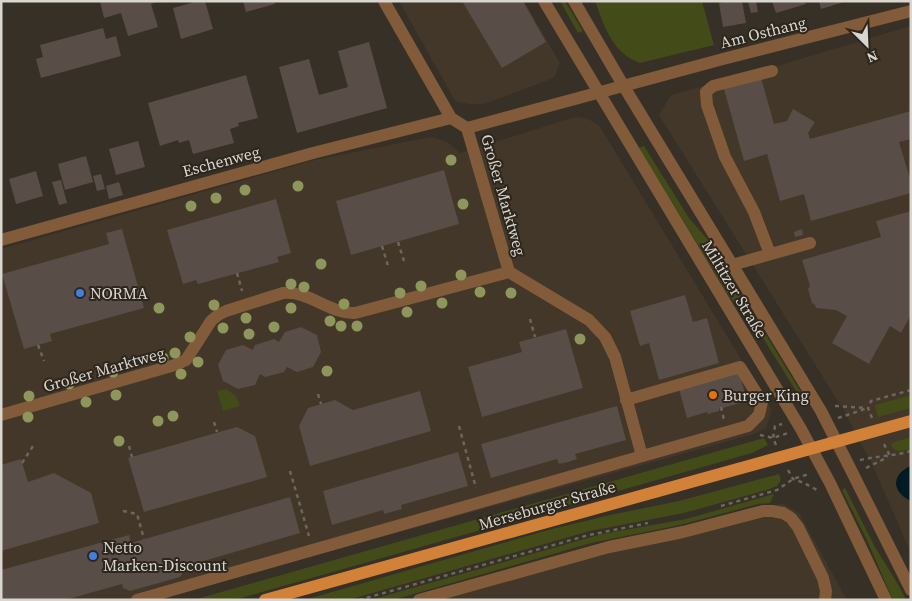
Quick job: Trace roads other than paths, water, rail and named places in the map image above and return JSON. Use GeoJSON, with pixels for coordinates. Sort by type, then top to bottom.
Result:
{"type":"FeatureCollection","features":[{"type":"Feature","properties":{"kind":"main road","name":"Merseburger Straße"},"geometry":{"type":"LineString","coordinates":[[265,600],[911,421]]}},
{"type":"Feature","properties":{"kind":"street"},"geometry":{"type":"LineString","coordinates":[[384,1],[451,118],[467,128]]}},
{"type":"Feature","properties":{"kind":"street","name":"Miltitzer Straße"},"geometry":{"type":"LineString","coordinates":[[544,1],[812,448],[886,600]]}},
{"type":"Feature","properties":{"kind":"street","name":"Miltitzer Straße"},"geometry":{"type":"LineString","coordinates":[[574,1],[623,86],[821,411],[911,590]]}},
{"type":"Feature","properties":{"kind":"street","name":"Am Osthang"},"geometry":{"type":"LineString","coordinates":[[467,128],[911,11]]}},
{"type":"Feature","properties":{"kind":"street"},"geometry":{"type":"LineString","coordinates":[[770,254],[754,212],[725,157],[706,105],[706,92],[713,86],[772,71]]}},
{"type":"Feature","properties":{"kind":"street","name":"Eschenweg"},"geometry":{"type":"LineString","coordinates":[[1,240],[304,155],[451,118]]}},
{"type":"Feature","properties":{"kind":"street","name":"Großer Marktweg"},"geometry":{"type":"LineString","coordinates":[[467,128],[509,272],[588,320],[605,337],[615,357],[642,456]]}},
{"type":"Feature","properties":{"kind":"street"},"geometry":{"type":"LineString","coordinates":[[732,265],[810,243]]}},
{"type":"Feature","properties":{"kind":"street","name":"Großer Marktweg"},"geometry":{"type":"LineString","coordinates":[[1,415],[175,365],[186,360],[205,330],[218,315],[283,293],[292,292],[337,311],[355,313],[509,272]]}},
{"type":"Feature","properties":{"kind":"street"},"geometry":{"type":"LineString","coordinates":[[137,600],[748,426],[759,415],[762,402],[740,367],[626,400]]}},
{"type":"Feature","properties":{"kind":"street"},"geometry":{"type":"LineString","coordinates":[[419,600],[609,546],[683,532],[763,511],[784,513],[798,527],[823,578],[826,591],[825,600]]}},
{"type":"Feature","properties":{"kind":"water"},"geometry":{"type":"Polygon","coordinates":[[[911,466],[911,501],[900,493],[896,483],[897,478],[904,469],[911,466]]]}},
{"type":"Feature","properties":{"kind":"place","name":"NORMA"},"geometry":{"type":"Point","coordinates":[80,293]}},
{"type":"Feature","properties":{"kind":"place","name":"Burger King"},"geometry":{"type":"Point","coordinates":[713,395]}},
{"type":"Feature","properties":{"kind":"place","name":"Netto Marken-Discount"},"geometry":{"type":"Point","coordinates":[93,556]}}]}
